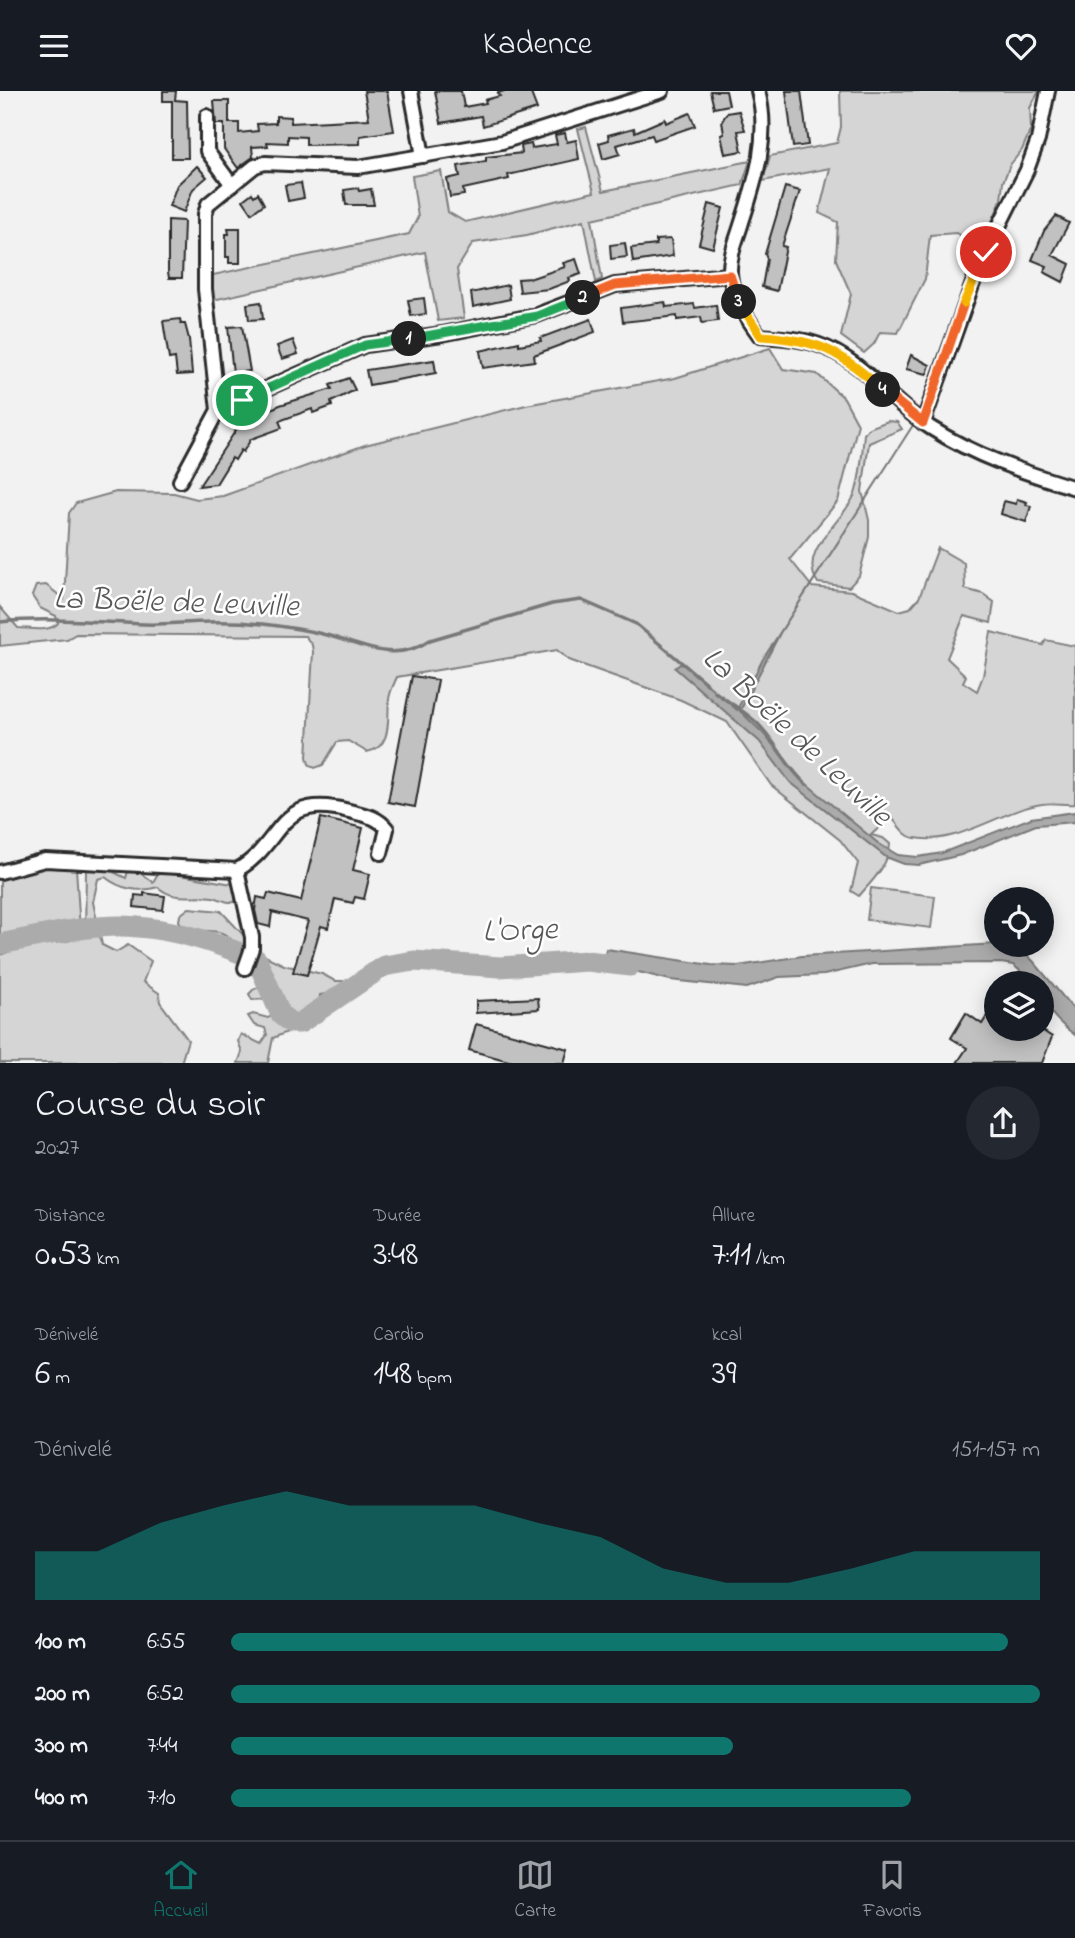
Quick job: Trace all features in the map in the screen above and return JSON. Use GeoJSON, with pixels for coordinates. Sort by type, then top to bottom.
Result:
{"type":"FeatureCollection","features":[{"type":"Feature","properties":{"kind":"street"},"geometry":{"type":"LineString","coordinates":[[411,91],[423,156]]}},
{"type":"Feature","properties":{"kind":"street"},"geometry":{"type":"LineString","coordinates":[[180,481],[218,410],[205,289],[205,214],[208,204],[255,166],[265,163],[358,167],[502,142],[662,91]]}},
{"type":"Feature","properties":{"kind":"street"},"geometry":{"type":"LineString","coordinates":[[758,91],[764,112],[763,144],[732,254],[730,275],[745,316],[761,336],[792,338],[818,344],[835,352],[923,423],[949,440],[1012,467],[1075,488]]}},
{"type":"Feature","properties":{"kind":"street"},"geometry":{"type":"LineString","coordinates":[[923,423],[979,266],[1027,170],[1038,140],[1048,91]]}},
{"type":"Feature","properties":{"kind":"street"},"geometry":{"type":"LineString","coordinates":[[207,116],[207,152],[232,185]]}},
{"type":"Feature","properties":{"kind":"street"},"geometry":{"type":"LineString","coordinates":[[218,410],[365,345],[537,316],[615,285],[730,275]]}},
{"type":"Feature","properties":{"kind":"street"},"geometry":{"type":"LineString","coordinates":[[0,872],[44,860],[237,870],[250,863],[292,813],[326,805],[379,819],[387,829],[381,853]]}},
{"type":"Feature","properties":{"kind":"street"},"geometry":{"type":"LineString","coordinates":[[237,870],[252,948],[245,968]]}},
{"type":"Feature","properties":{"kind":"shaded area"},"geometry":{"type":"Polygon","coordinates":[[[840,91],[1039,91],[1030,108],[1031,129],[1022,150],[1010,165],[1003,182],[1001,200],[984,242],[975,245],[956,233],[930,235],[925,279],[898,333],[880,332],[874,344],[864,353],[841,336],[851,294],[836,260],[838,222],[819,213],[830,168],[763,181],[770,156],[837,143],[841,127],[840,91]]]}},
{"type":"Feature","properties":{"kind":"shaded area"},"geometry":{"type":"Polygon","coordinates":[[[586,127],[603,191],[750,161],[742,185],[592,219],[602,279],[596,282],[584,220],[527,235],[473,243],[457,269],[464,318],[438,321],[425,252],[213,300],[213,275],[409,234],[418,217],[412,176],[441,171],[448,212],[465,222],[594,192],[578,129],[586,127]]]}},
{"type":"Feature","properties":{"kind":"shaded area"},"geometry":{"type":"Polygon","coordinates":[[[770,348],[783,369],[817,374],[844,398],[858,424],[838,501],[790,559],[812,587],[852,591],[899,611],[910,608],[919,598],[938,548],[964,563],[965,589],[983,594],[994,602],[991,623],[964,616],[947,658],[966,676],[963,682],[977,691],[983,676],[991,632],[1043,645],[1046,640],[1075,646],[1075,804],[1046,803],[1011,813],[963,832],[931,839],[908,835],[891,817],[871,835],[883,838],[890,844],[887,859],[859,896],[851,891],[858,863],[840,840],[771,785],[727,722],[681,700],[569,660],[557,650],[397,677],[390,696],[387,731],[381,745],[367,752],[348,741],[337,742],[323,765],[315,768],[309,764],[307,757],[313,652],[312,645],[305,636],[76,634],[67,639],[0,646],[0,607],[18,628],[45,629],[58,623],[56,616],[40,608],[32,596],[36,586],[46,585],[64,599],[69,513],[76,503],[116,492],[174,493],[197,499],[223,496],[365,445],[526,405],[675,378],[770,348]]]}},
{"type":"Feature","properties":{"kind":"shaded area"},"geometry":{"type":"Polygon","coordinates":[[[888,421],[897,422],[902,429],[869,443],[862,491],[869,520],[869,537],[859,576],[849,587],[818,583],[813,571],[813,560],[824,537],[855,494],[864,434],[869,428],[888,421]]]}},
{"type":"Feature","properties":{"kind":"shaded area"},"geometry":{"type":"Polygon","coordinates":[[[915,422],[780,633],[740,711],[764,734],[802,780],[879,844],[898,855],[918,857],[942,853],[1031,818],[1075,812],[1075,822],[1036,825],[961,855],[919,865],[904,864],[886,857],[790,782],[759,741],[675,668],[680,664],[685,665],[737,710],[763,659],[915,422]]]}},
{"type":"Feature","properties":{"kind":"shaded area"},"geometry":{"type":"Polygon","coordinates":[[[101,866],[126,878],[128,871],[134,869],[153,882],[157,875],[163,872],[232,884],[236,892],[235,902],[229,902],[213,897],[177,896],[158,887],[130,889],[105,877],[98,879],[93,902],[102,945],[116,952],[128,945],[151,961],[143,982],[159,993],[160,1002],[188,1040],[181,1063],[0,1063],[0,955],[85,936],[86,870],[101,866]]]}},
{"type":"Feature","properties":{"kind":"shaded area"},"geometry":{"type":"Polygon","coordinates":[[[76,867],[80,931],[23,934],[0,941],[0,877],[29,868],[76,867]]]}},
{"type":"Feature","properties":{"kind":"shaded area"},"geometry":{"type":"Polygon","coordinates":[[[871,888],[935,896],[931,928],[867,920],[871,888]]]}},
{"type":"Feature","properties":{"kind":"shaded area"},"geometry":{"type":"Polygon","coordinates":[[[189,908],[221,911],[261,954],[284,965],[343,981],[346,987],[343,992],[320,995],[319,1003],[301,1015],[292,1030],[273,1038],[268,1063],[238,1063],[242,1052],[238,1041],[241,1034],[261,1044],[267,1035],[265,1028],[254,1025],[248,1016],[253,1014],[268,1018],[273,1015],[269,999],[252,1000],[249,994],[255,988],[276,986],[276,980],[270,975],[250,974],[245,959],[227,935],[215,931],[185,929],[179,921],[180,915],[189,908]]]}},
{"type":"Feature","properties":{"kind":"shaded area"},"geometry":{"type":"Polygon","coordinates":[[[984,945],[984,957],[1029,957],[1042,971],[1020,971],[1013,965],[1001,963],[872,964],[824,975],[779,977],[747,988],[670,980],[603,963],[606,949],[711,965],[738,966],[802,956],[984,945]]]}},
{"type":"Feature","properties":{"kind":"shaded area"},"geometry":{"type":"Polygon","coordinates":[[[1054,986],[1075,1011],[1075,1035],[1054,1015],[1054,986]]]}},
{"type":"Feature","properties":{"kind":"building"},"geometry":{"type":"Polygon","coordinates":[[[163,91],[176,91],[175,100],[187,101],[188,158],[172,158],[172,101],[163,101],[163,91]]]}},
{"type":"Feature","properties":{"kind":"building"},"geometry":{"type":"Polygon","coordinates":[[[364,91],[387,91],[394,131],[360,136],[360,144],[306,145],[306,137],[288,136],[288,143],[267,142],[268,146],[252,147],[253,157],[238,168],[224,149],[224,124],[216,124],[214,101],[229,101],[229,123],[239,123],[239,133],[258,131],[257,124],[276,123],[276,116],[291,117],[291,123],[369,119],[364,91]]]}},
{"type":"Feature","properties":{"kind":"building"},"geometry":{"type":"Polygon","coordinates":[[[435,91],[461,91],[464,107],[486,103],[485,100],[500,96],[498,93],[504,91],[530,91],[537,109],[483,126],[481,116],[441,123],[435,91]]]}},
{"type":"Feature","properties":{"kind":"building"},"geometry":{"type":"Polygon","coordinates":[[[710,91],[726,91],[729,105],[714,108],[710,91]]]}},
{"type":"Feature","properties":{"kind":"building"},"geometry":{"type":"Polygon","coordinates":[[[786,91],[801,91],[808,145],[793,147],[786,91]]]}},
{"type":"Feature","properties":{"kind":"building"},"geometry":{"type":"Polygon","coordinates":[[[739,111],[745,130],[738,131],[742,151],[725,154],[721,135],[724,134],[722,121],[727,113],[739,111]]]}},
{"type":"Feature","properties":{"kind":"building"},"geometry":{"type":"Polygon","coordinates":[[[690,113],[695,126],[654,140],[652,135],[617,145],[620,154],[603,159],[599,143],[609,140],[608,135],[634,128],[635,132],[665,119],[666,123],[690,113]]]}},
{"type":"Feature","properties":{"kind":"building"},"geometry":{"type":"Polygon","coordinates":[[[565,133],[567,142],[576,140],[579,159],[508,175],[509,179],[463,189],[464,195],[450,197],[447,179],[460,176],[458,166],[486,161],[486,157],[522,153],[521,146],[531,144],[532,148],[557,144],[555,135],[565,133]]]}},
{"type":"Feature","properties":{"kind":"building"},"geometry":{"type":"Polygon","coordinates":[[[197,166],[207,177],[193,189],[184,212],[169,206],[177,185],[197,166]]]}},
{"type":"Feature","properties":{"kind":"building"},"geometry":{"type":"Polygon","coordinates":[[[301,183],[304,198],[288,201],[285,185],[301,183]]]}},
{"type":"Feature","properties":{"kind":"building"},"geometry":{"type":"Polygon","coordinates":[[[785,187],[800,191],[782,246],[786,247],[777,291],[762,287],[767,259],[765,254],[785,187]]]}},
{"type":"Feature","properties":{"kind":"building"},"geometry":{"type":"Polygon","coordinates":[[[358,188],[359,191],[371,189],[374,205],[346,205],[344,190],[358,188]]]}},
{"type":"Feature","properties":{"kind":"building"},"geometry":{"type":"Polygon","coordinates":[[[252,193],[254,196],[258,193],[264,204],[252,213],[243,200],[252,193]]]}},
{"type":"Feature","properties":{"kind":"building"},"geometry":{"type":"Polygon","coordinates":[[[709,204],[723,208],[713,248],[699,244],[709,204]]]}},
{"type":"Feature","properties":{"kind":"building"},"geometry":{"type":"Polygon","coordinates":[[[1056,216],[1069,223],[1052,255],[1070,264],[1063,282],[1044,272],[1047,266],[1032,260],[1044,231],[1056,216]]]}},
{"type":"Feature","properties":{"kind":"building"},"geometry":{"type":"Polygon","coordinates":[[[168,220],[184,221],[182,278],[169,278],[168,220]]]}},
{"type":"Feature","properties":{"kind":"building"},"geometry":{"type":"Polygon","coordinates":[[[228,228],[240,228],[240,263],[229,263],[229,257],[226,257],[228,228]]]}},
{"type":"Feature","properties":{"kind":"building"},"geometry":{"type":"Polygon","coordinates":[[[671,239],[673,256],[633,262],[631,248],[656,245],[656,240],[671,239]]]}},
{"type":"Feature","properties":{"kind":"building"},"geometry":{"type":"Polygon","coordinates":[[[625,243],[627,257],[611,259],[610,245],[625,243]]]}},
{"type":"Feature","properties":{"kind":"building"},"geometry":{"type":"Polygon","coordinates":[[[576,259],[581,274],[569,278],[570,281],[549,289],[520,292],[518,279],[532,278],[565,267],[563,263],[576,259]]]}},
{"type":"Feature","properties":{"kind":"building"},"geometry":{"type":"Polygon","coordinates":[[[508,285],[510,299],[473,307],[471,293],[508,285]]]}},
{"type":"Feature","properties":{"kind":"building"},"geometry":{"type":"Polygon","coordinates":[[[424,298],[426,314],[411,316],[408,300],[424,298]]]}},
{"type":"Feature","properties":{"kind":"building"},"geometry":{"type":"Polygon","coordinates":[[[261,302],[263,319],[249,320],[247,304],[261,302]]]}},
{"type":"Feature","properties":{"kind":"building"},"geometry":{"type":"Polygon","coordinates":[[[665,302],[666,307],[694,304],[695,308],[716,305],[718,321],[702,323],[701,317],[677,320],[677,316],[623,322],[621,308],[665,302]]]}},
{"type":"Feature","properties":{"kind":"building"},"geometry":{"type":"Polygon","coordinates":[[[180,319],[181,324],[185,324],[189,339],[192,374],[177,375],[175,358],[169,359],[163,321],[180,319]]]}},
{"type":"Feature","properties":{"kind":"building"},"geometry":{"type":"Polygon","coordinates":[[[591,319],[595,332],[534,355],[535,361],[483,368],[480,351],[519,342],[519,345],[541,341],[540,338],[591,319]]]}},
{"type":"Feature","properties":{"kind":"building"},"geometry":{"type":"Polygon","coordinates":[[[242,326],[250,371],[233,373],[228,327],[242,326]]]}},
{"type":"Feature","properties":{"kind":"building"},"geometry":{"type":"Polygon","coordinates":[[[293,340],[298,354],[282,359],[277,346],[293,340]]]}},
{"type":"Feature","properties":{"kind":"building"},"geometry":{"type":"Polygon","coordinates":[[[911,355],[930,365],[927,374],[906,369],[911,355]]]}},
{"type":"Feature","properties":{"kind":"building"},"geometry":{"type":"Polygon","coordinates":[[[434,360],[436,373],[369,385],[366,370],[434,360]]]}},
{"type":"Feature","properties":{"kind":"building"},"geometry":{"type":"Polygon","coordinates":[[[349,378],[355,390],[331,402],[332,406],[313,413],[312,409],[279,421],[282,428],[251,439],[235,460],[232,458],[216,484],[199,486],[238,427],[256,420],[255,416],[280,405],[332,389],[330,385],[349,378]]]}},
{"type":"Feature","properties":{"kind":"building"},"geometry":{"type":"Polygon","coordinates":[[[1017,499],[1031,506],[1026,522],[1001,514],[1004,501],[1016,504],[1017,499]]]}},
{"type":"Feature","properties":{"kind":"building"},"geometry":{"type":"Polygon","coordinates":[[[412,676],[438,680],[415,807],[388,802],[412,676]]]}},
{"type":"Feature","properties":{"kind":"building"},"geometry":{"type":"Polygon","coordinates":[[[321,818],[363,828],[353,870],[370,874],[364,899],[355,897],[353,903],[335,899],[328,928],[321,926],[307,975],[293,972],[308,921],[272,912],[270,927],[258,924],[255,910],[257,897],[266,899],[268,893],[301,901],[321,818]]]}},
{"type":"Feature","properties":{"kind":"building"},"geometry":{"type":"Polygon","coordinates":[[[144,893],[165,896],[163,910],[134,907],[135,895],[144,896],[144,893]]]}},
{"type":"Feature","properties":{"kind":"building"},"geometry":{"type":"Polygon","coordinates":[[[538,998],[539,1009],[476,1013],[476,1001],[538,998]]]}},
{"type":"Feature","properties":{"kind":"building"},"geometry":{"type":"Polygon","coordinates":[[[966,1013],[982,1024],[984,1021],[984,1041],[1050,1041],[1042,1063],[957,1063],[967,1048],[951,1038],[966,1013]]]}},
{"type":"Feature","properties":{"kind":"building"},"geometry":{"type":"Polygon","coordinates":[[[476,1024],[568,1049],[564,1063],[516,1063],[469,1050],[476,1024]]]}},
{"type":"Feature","properties":{"kind":"waterway","name":"La Boële de Leuville"},"geometry":{"type":"LineString","coordinates":[[0,622],[54,620],[152,624],[248,623],[301,630],[373,649],[401,651],[552,604],[581,600],[636,624],[707,684]]}},
{"type":"Feature","properties":{"kind":"waterway","name":"La Boële de Leuville"},"geometry":{"type":"LineString","coordinates":[[715,692],[746,713],[762,728],[806,784]]}},
{"type":"Feature","properties":{"kind":"waterway","name":"L'Orge"},"geometry":{"type":"LineString","coordinates":[[0,944],[105,926],[168,931],[199,939],[257,960],[281,1015],[291,1023],[300,1023],[384,966],[414,961],[500,967],[587,961],[630,966]]}},
{"type":"Feature","properties":{"kind":"route"},"geometry":{"type":"LineString","coordinates":[[242,400],[365,345],[537,316],[615,285],[730,275],[745,316],[761,336],[792,338],[818,344],[835,352],[851,362],[923,423],[964,304],[986,252]]}}]}
